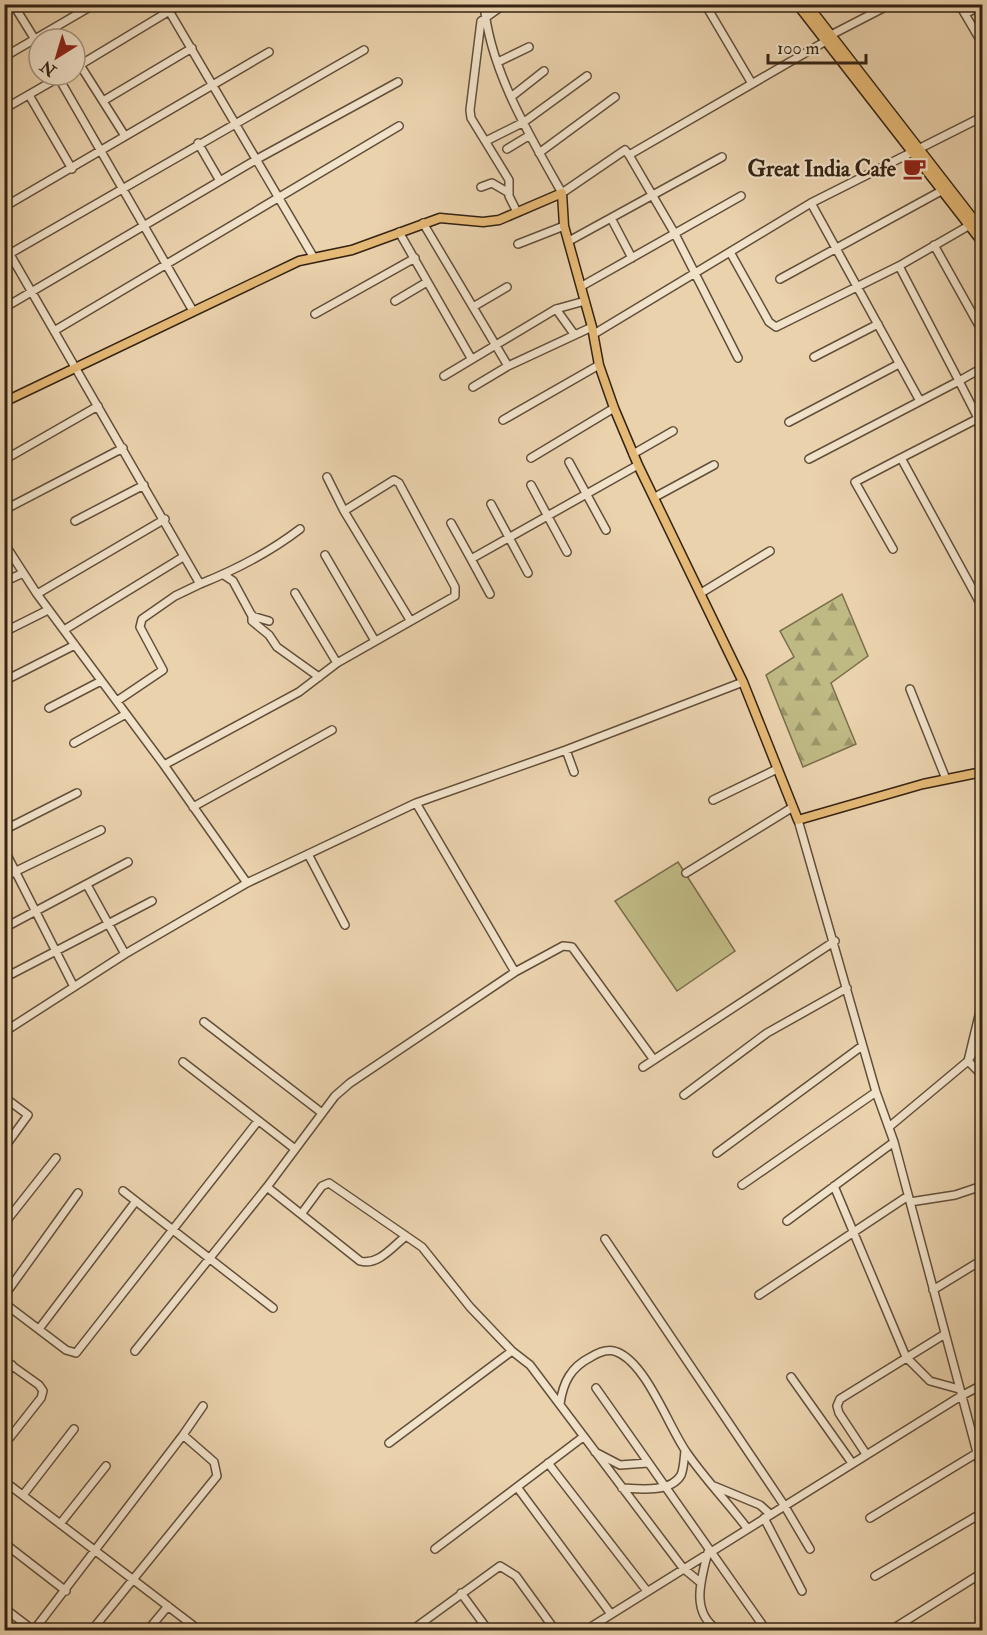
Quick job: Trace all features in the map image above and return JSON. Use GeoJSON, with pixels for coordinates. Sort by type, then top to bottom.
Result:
{"type":"FeatureCollection","features":[{"type":"Feature","properties":{"kind":"main road"},"geometry":{"type":"LineString","coordinates":[[797,4],[828,38],[982,230]]}},
{"type":"Feature","properties":{"kind":"main road"},"geometry":{"type":"LineString","coordinates":[[807,4],[828,38]]}},
{"type":"Feature","properties":{"kind":"main road"},"geometry":{"type":"LineString","coordinates":[[918,150],[982,242]]}},
{"type":"Feature","properties":{"kind":"main road"},"geometry":{"type":"LineString","coordinates":[[4,402],[282,268],[352,250],[441,218],[492,221],[562,193],[564,226],[582,286],[599,365],[614,408],[638,465],[743,682],[798,820],[946,779],[982,772]]}},
{"type":"Feature","properties":{"kind":"street"},"geometry":{"type":"LineString","coordinates":[[13,4],[27,27]]}},
{"type":"Feature","properties":{"kind":"street"},"geometry":{"type":"LineString","coordinates":[[61,27],[95,4]]}},
{"type":"Feature","properties":{"kind":"street"},"geometry":{"type":"LineString","coordinates":[[87,60],[167,8],[181,4]]}},
{"type":"Feature","properties":{"kind":"street"},"geometry":{"type":"LineString","coordinates":[[484,4],[485,17],[498,62],[511,97],[562,193],[625,150],[675,234],[738,358]]}},
{"type":"Feature","properties":{"kind":"street"},"geometry":{"type":"LineString","coordinates":[[505,4],[481,21],[470,110],[471,118],[509,180],[509,193],[517,212]]}},
{"type":"Feature","properties":{"kind":"street"},"geometry":{"type":"LineString","coordinates":[[705,4],[751,82]]}},
{"type":"Feature","properties":{"kind":"street"},"geometry":{"type":"LineString","coordinates":[[629,155],[878,7],[891,4]]}},
{"type":"Feature","properties":{"kind":"street"},"geometry":{"type":"LineString","coordinates":[[959,4],[982,44]]}},
{"type":"Feature","properties":{"kind":"street"},"geometry":{"type":"LineString","coordinates":[[965,14],[982,5]]}},
{"type":"Feature","properties":{"kind":"street"},"geometry":{"type":"LineString","coordinates":[[167,8],[214,84],[314,258]]}},
{"type":"Feature","properties":{"kind":"street"},"geometry":{"type":"LineString","coordinates":[[4,57],[27,47]]}},
{"type":"Feature","properties":{"kind":"street"},"geometry":{"type":"LineString","coordinates":[[498,62],[529,47]]}},
{"type":"Feature","properties":{"kind":"street"},"geometry":{"type":"LineString","coordinates":[[103,100],[192,48]]}},
{"type":"Feature","properties":{"kind":"street"},"geometry":{"type":"LineString","coordinates":[[7,255],[198,143],[364,50]]}},
{"type":"Feature","properties":{"kind":"street"},"geometry":{"type":"LineString","coordinates":[[4,207],[269,52]]}},
{"type":"Feature","properties":{"kind":"street"},"geometry":{"type":"LineString","coordinates":[[511,97],[544,71]]}},
{"type":"Feature","properties":{"kind":"street"},"geometry":{"type":"LineString","coordinates":[[486,141],[524,122],[587,76]]}},
{"type":"Feature","properties":{"kind":"street"},"geometry":{"type":"LineString","coordinates":[[87,78],[125,136]]}},
{"type":"Feature","properties":{"kind":"street"},"geometry":{"type":"LineString","coordinates":[[4,308],[256,160],[398,82]]}},
{"type":"Feature","properties":{"kind":"street"},"geometry":{"type":"LineString","coordinates":[[4,109],[42,87]]}},
{"type":"Feature","properties":{"kind":"street"},"geometry":{"type":"LineString","coordinates":[[66,87],[194,311]]}},
{"type":"Feature","properties":{"kind":"street"},"geometry":{"type":"LineString","coordinates":[[29,95],[72,169]]}},
{"type":"Feature","properties":{"kind":"street"},"geometry":{"type":"LineString","coordinates":[[539,153],[615,97]]}},
{"type":"Feature","properties":{"kind":"street"},"geometry":{"type":"LineString","coordinates":[[473,387],[508,366],[574,334],[593,330],[811,203],[982,117]]}},
{"type":"Feature","properties":{"kind":"street"},"geometry":{"type":"LineString","coordinates":[[54,331],[279,200],[399,126]]}},
{"type":"Feature","properties":{"kind":"street"},"geometry":{"type":"LineString","coordinates":[[507,149],[530,135]]}},
{"type":"Feature","properties":{"kind":"street"},"geometry":{"type":"LineString","coordinates":[[198,143],[220,181]]}},
{"type":"Feature","properties":{"kind":"street"},"geometry":{"type":"LineString","coordinates":[[569,242],[722,157]]}},
{"type":"Feature","properties":{"kind":"street"},"geometry":{"type":"LineString","coordinates":[[482,187],[492,183],[509,193]]}},
{"type":"Feature","properties":{"kind":"street"},"geometry":{"type":"LineString","coordinates":[[780,279],[944,190]]}},
{"type":"Feature","properties":{"kind":"street"},"geometry":{"type":"LineString","coordinates":[[582,286],[741,196]]}},
{"type":"Feature","properties":{"kind":"street"},"geometry":{"type":"LineString","coordinates":[[811,203],[920,402]]}},
{"type":"Feature","properties":{"kind":"street"},"geometry":{"type":"LineString","coordinates":[[611,218],[632,258]]}},
{"type":"Feature","properties":{"kind":"street"},"geometry":{"type":"LineString","coordinates":[[423,223],[508,366]]}},
{"type":"Feature","properties":{"kind":"street"},"geometry":{"type":"LineString","coordinates":[[730,252],[770,322],[776,327],[899,266],[970,225]]}},
{"type":"Feature","properties":{"kind":"street"},"geometry":{"type":"LineString","coordinates":[[518,244],[564,226]]}},
{"type":"Feature","properties":{"kind":"street"},"geometry":{"type":"LineString","coordinates":[[399,232],[471,358]]}},
{"type":"Feature","properties":{"kind":"street"},"geometry":{"type":"LineString","coordinates":[[4,244],[7,255],[165,519],[183,557],[200,584]]}},
{"type":"Feature","properties":{"kind":"street"},"geometry":{"type":"LineString","coordinates":[[934,245],[982,330]]}},
{"type":"Feature","properties":{"kind":"street"},"geometry":{"type":"LineString","coordinates":[[315,314],[415,258]]}},
{"type":"Feature","properties":{"kind":"street"},"geometry":{"type":"LineString","coordinates":[[899,266],[982,426]]}},
{"type":"Feature","properties":{"kind":"street"},"geometry":{"type":"LineString","coordinates":[[395,301],[427,282]]}},
{"type":"Feature","properties":{"kind":"street"},"geometry":{"type":"LineString","coordinates":[[473,307],[507,287]]}},
{"type":"Feature","properties":{"kind":"street"},"geometry":{"type":"LineString","coordinates":[[444,376],[556,309],[585,301]]}},
{"type":"Feature","properties":{"kind":"street"},"geometry":{"type":"LineString","coordinates":[[556,309],[574,334]]}},
{"type":"Feature","properties":{"kind":"street"},"geometry":{"type":"LineString","coordinates":[[814,357],[878,324]]}},
{"type":"Feature","properties":{"kind":"street"},"geometry":{"type":"LineString","coordinates":[[789,422],[899,364]]}},
{"type":"Feature","properties":{"kind":"street"},"geometry":{"type":"LineString","coordinates":[[503,420],[599,365]]}},
{"type":"Feature","properties":{"kind":"street"},"geometry":{"type":"LineString","coordinates":[[809,459],[982,368]]}},
{"type":"Feature","properties":{"kind":"street"},"geometry":{"type":"LineString","coordinates":[[4,460],[98,406]]}},
{"type":"Feature","properties":{"kind":"street"},"geometry":{"type":"LineString","coordinates":[[531,458],[614,408]]}},
{"type":"Feature","properties":{"kind":"street"},"geometry":{"type":"LineString","coordinates":[[893,549],[855,482],[979,418]]}},
{"type":"Feature","properties":{"kind":"street"},"geometry":{"type":"LineString","coordinates":[[633,454],[673,431]]}},
{"type":"Feature","properties":{"kind":"street"},"geometry":{"type":"LineString","coordinates":[[4,510],[123,448]]}},
{"type":"Feature","properties":{"kind":"street"},"geometry":{"type":"LineString","coordinates":[[901,458],[979,601]]}},
{"type":"Feature","properties":{"kind":"street"},"geometry":{"type":"LineString","coordinates":[[569,462],[606,530]]}},
{"type":"Feature","properties":{"kind":"street"},"geometry":{"type":"LineString","coordinates":[[471,559],[638,465]]}},
{"type":"Feature","properties":{"kind":"street"},"geometry":{"type":"LineString","coordinates":[[655,497],[714,465]]}},
{"type":"Feature","properties":{"kind":"street"},"geometry":{"type":"LineString","coordinates":[[327,477],[344,511],[410,620]]}},
{"type":"Feature","properties":{"kind":"street"},"geometry":{"type":"LineString","coordinates":[[164,765],[299,692],[337,663],[410,620],[450,600],[456,591],[399,483],[392,481],[344,511]]}},
{"type":"Feature","properties":{"kind":"street"},"geometry":{"type":"LineString","coordinates":[[75,521],[144,485]]}},
{"type":"Feature","properties":{"kind":"street"},"geometry":{"type":"LineString","coordinates":[[531,485],[567,552]]}},
{"type":"Feature","properties":{"kind":"street"},"geometry":{"type":"LineString","coordinates":[[491,504],[528,573]]}},
{"type":"Feature","properties":{"kind":"street"},"geometry":{"type":"LineString","coordinates":[[37,594],[165,519]]}},
{"type":"Feature","properties":{"kind":"street"},"geometry":{"type":"LineString","coordinates":[[451,523],[490,594]]}},
{"type":"Feature","properties":{"kind":"street"},"geometry":{"type":"LineString","coordinates":[[117,701],[163,670],[140,627],[142,619],[175,596],[224,575],[285,541],[300,529]]}},
{"type":"Feature","properties":{"kind":"street"},"geometry":{"type":"LineString","coordinates":[[4,543],[48,610],[164,765],[247,883]]}},
{"type":"Feature","properties":{"kind":"street"},"geometry":{"type":"LineString","coordinates":[[701,592],[770,551]]}},
{"type":"Feature","properties":{"kind":"street"},"geometry":{"type":"LineString","coordinates":[[325,555],[375,641]]}},
{"type":"Feature","properties":{"kind":"street"},"geometry":{"type":"LineString","coordinates":[[64,630],[183,557]]}},
{"type":"Feature","properties":{"kind":"street"},"geometry":{"type":"LineString","coordinates":[[4,582],[23,573]]}},
{"type":"Feature","properties":{"kind":"street"},"geometry":{"type":"LineString","coordinates":[[224,575],[233,581],[252,615],[252,621],[269,635],[277,647],[320,677]]}},
{"type":"Feature","properties":{"kind":"street"},"geometry":{"type":"LineString","coordinates":[[295,593],[337,663]]}},
{"type":"Feature","properties":{"kind":"street"},"geometry":{"type":"LineString","coordinates":[[4,632],[48,610]]}},
{"type":"Feature","properties":{"kind":"street"},"geometry":{"type":"LineString","coordinates":[[252,615],[269,621]]}},
{"type":"Feature","properties":{"kind":"street"},"geometry":{"type":"LineString","coordinates":[[4,681],[75,645]]}},
{"type":"Feature","properties":{"kind":"street"},"geometry":{"type":"LineString","coordinates":[[49,708],[101,681]]}},
{"type":"Feature","properties":{"kind":"street"},"geometry":{"type":"LineString","coordinates":[[4,1032],[125,954],[247,883],[308,854],[416,803],[566,750],[743,682]]}},
{"type":"Feature","properties":{"kind":"street"},"geometry":{"type":"LineString","coordinates":[[910,689],[946,779]]}},
{"type":"Feature","properties":{"kind":"street"},"geometry":{"type":"LineString","coordinates":[[74,743],[126,714]]}},
{"type":"Feature","properties":{"kind":"street"},"geometry":{"type":"LineString","coordinates":[[194,807],[333,730]]}},
{"type":"Feature","properties":{"kind":"street"},"geometry":{"type":"LineString","coordinates":[[566,750],[574,772]]}},
{"type":"Feature","properties":{"kind":"street"},"geometry":{"type":"LineString","coordinates":[[712,800],[777,769]]}},
{"type":"Feature","properties":{"kind":"street"},"geometry":{"type":"LineString","coordinates":[[4,830],[76,793]]}},
{"type":"Feature","properties":{"kind":"street"},"geometry":{"type":"LineString","coordinates":[[416,803],[515,972]]}},
{"type":"Feature","properties":{"kind":"street"},"geometry":{"type":"LineString","coordinates":[[686,873],[793,807]]}},
{"type":"Feature","properties":{"kind":"street"},"geometry":{"type":"LineString","coordinates":[[798,820],[862,1046],[894,1142],[982,1471]]}},
{"type":"Feature","properties":{"kind":"street"},"geometry":{"type":"LineString","coordinates":[[4,877],[101,830]]}},
{"type":"Feature","properties":{"kind":"street"},"geometry":{"type":"LineString","coordinates":[[4,849],[74,987]]}},
{"type":"Feature","properties":{"kind":"street"},"geometry":{"type":"LineString","coordinates":[[308,854],[345,925]]}},
{"type":"Feature","properties":{"kind":"street"},"geometry":{"type":"LineString","coordinates":[[4,928],[128,862]]}},
{"type":"Feature","properties":{"kind":"street"},"geometry":{"type":"LineString","coordinates":[[87,885],[125,954]]}},
{"type":"Feature","properties":{"kind":"street"},"geometry":{"type":"LineString","coordinates":[[4,978],[152,901]]}},
{"type":"Feature","properties":{"kind":"street"},"geometry":{"type":"LineString","coordinates":[[643,1067],[834,941]]}},
{"type":"Feature","properties":{"kind":"street"},"geometry":{"type":"LineString","coordinates":[[135,1351],[267,1186],[322,1113],[350,1083],[515,972],[563,945],[572,947],[654,1060]]}},
{"type":"Feature","properties":{"kind":"street"},"geometry":{"type":"LineString","coordinates":[[684,1095],[767,1034],[847,987]]}},
{"type":"Feature","properties":{"kind":"street"},"geometry":{"type":"LineString","coordinates":[[968,1061],[982,1004]]}},
{"type":"Feature","properties":{"kind":"street"},"geometry":{"type":"LineString","coordinates":[[204,1022],[322,1113]]}},
{"type":"Feature","properties":{"kind":"street"},"geometry":{"type":"LineString","coordinates":[[889,1127],[968,1061],[982,1037]]}},
{"type":"Feature","properties":{"kind":"street"},"geometry":{"type":"LineString","coordinates":[[717,1153],[862,1046]]}},
{"type":"Feature","properties":{"kind":"street"},"geometry":{"type":"LineString","coordinates":[[968,1061],[982,1075]]}},
{"type":"Feature","properties":{"kind":"street"},"geometry":{"type":"LineString","coordinates":[[183,1062],[295,1149]]}},
{"type":"Feature","properties":{"kind":"street"},"geometry":{"type":"LineString","coordinates":[[742,1185],[876,1092]]}},
{"type":"Feature","properties":{"kind":"street"},"geometry":{"type":"LineString","coordinates":[[4,1097],[28,1115],[4,1148]]}},
{"type":"Feature","properties":{"kind":"street"},"geometry":{"type":"LineString","coordinates":[[4,1303],[66,1350],[76,1353],[174,1231],[258,1121]]}},
{"type":"Feature","properties":{"kind":"street"},"geometry":{"type":"LineString","coordinates":[[787,1221],[894,1142]]}},
{"type":"Feature","properties":{"kind":"street"},"geometry":{"type":"LineString","coordinates":[[4,1224],[56,1158]]}},
{"type":"Feature","properties":{"kind":"street"},"geometry":{"type":"LineString","coordinates":[[302,1213],[322,1186],[329,1183],[422,1247],[470,1307],[512,1351],[530,1365],[682,1568],[701,1583]]}},
{"type":"Feature","properties":{"kind":"street"},"geometry":{"type":"LineString","coordinates":[[267,1186],[360,1261],[369,1263],[376,1261],[406,1236]]}},
{"type":"Feature","properties":{"kind":"street"},"geometry":{"type":"LineString","coordinates":[[834,1186],[906,1357],[930,1381],[960,1392]]}},
{"type":"Feature","properties":{"kind":"street"},"geometry":{"type":"LineString","coordinates":[[759,1295],[909,1199],[955,1195],[982,1186]]}},
{"type":"Feature","properties":{"kind":"street"},"geometry":{"type":"LineString","coordinates":[[123,1191],[273,1308]]}},
{"type":"Feature","properties":{"kind":"street"},"geometry":{"type":"LineString","coordinates":[[4,1296],[78,1193]]}},
{"type":"Feature","properties":{"kind":"street"},"geometry":{"type":"LineString","coordinates":[[39,1329],[136,1201]]}},
{"type":"Feature","properties":{"kind":"street"},"geometry":{"type":"LineString","coordinates":[[605,1239],[784,1505],[810,1549]]}},
{"type":"Feature","properties":{"kind":"street"},"geometry":{"type":"LineString","coordinates":[[933,1290],[982,1260]]}},
{"type":"Feature","properties":{"kind":"street"},"geometry":{"type":"LineString","coordinates":[[866,1454],[837,1406],[840,1400],[945,1334]]}},
{"type":"Feature","properties":{"kind":"street"},"geometry":{"type":"LineString","coordinates":[[389,1443],[512,1351]]}},
{"type":"Feature","properties":{"kind":"street"},"geometry":{"type":"LineString","coordinates":[[560,1404],[567,1378],[581,1362],[600,1352],[616,1352],[634,1366],[663,1407],[685,1451],[747,1528]]}},
{"type":"Feature","properties":{"kind":"street"},"geometry":{"type":"LineString","coordinates":[[4,1359],[39,1385],[43,1391],[41,1398],[4,1445]]}},
{"type":"Feature","properties":{"kind":"street"},"geometry":{"type":"LineString","coordinates":[[4,1375],[12,1365]]}},
{"type":"Feature","properties":{"kind":"street"},"geometry":{"type":"LineString","coordinates":[[791,1377],[852,1463]]}},
{"type":"Feature","properties":{"kind":"street"},"geometry":{"type":"LineString","coordinates":[[586,1630],[598,1627],[611,1614],[646,1591],[852,1463],[960,1392],[982,1385]]}},
{"type":"Feature","properties":{"kind":"street"},"geometry":{"type":"LineString","coordinates":[[596,1388],[766,1630]]}},
{"type":"Feature","properties":{"kind":"street"},"geometry":{"type":"LineString","coordinates":[[4,1608],[34,1630],[66,1591],[203,1406]]}},
{"type":"Feature","properties":{"kind":"street"},"geometry":{"type":"LineString","coordinates":[[23,1495],[75,1429]]}},
{"type":"Feature","properties":{"kind":"street"},"geometry":{"type":"LineString","coordinates":[[92,1630],[217,1476],[214,1462],[183,1435]]}},
{"type":"Feature","properties":{"kind":"street"},"geometry":{"type":"LineString","coordinates":[[435,1549],[583,1437]]}},
{"type":"Feature","properties":{"kind":"street"},"geometry":{"type":"LineString","coordinates":[[593,1451],[620,1465],[648,1463]]}},
{"type":"Feature","properties":{"kind":"street"},"geometry":{"type":"LineString","coordinates":[[622,1488],[664,1487],[680,1477],[685,1451]]}},
{"type":"Feature","properties":{"kind":"street"},"geometry":{"type":"LineString","coordinates":[[870,1518],[977,1454]]}},
{"type":"Feature","properties":{"kind":"street"},"geometry":{"type":"LineString","coordinates":[[548,1463],[646,1591]]}},
{"type":"Feature","properties":{"kind":"street"},"geometry":{"type":"LineString","coordinates":[[60,1524],[106,1466]]}},
{"type":"Feature","properties":{"kind":"street"},"geometry":{"type":"LineString","coordinates":[[4,1481],[199,1630]]}},
{"type":"Feature","properties":{"kind":"street"},"geometry":{"type":"LineString","coordinates":[[713,1485],[760,1505],[802,1591]]}},
{"type":"Feature","properties":{"kind":"street"},"geometry":{"type":"LineString","coordinates":[[517,1487],[611,1614]]}},
{"type":"Feature","properties":{"kind":"street"},"geometry":{"type":"LineString","coordinates":[[875,1576],[982,1513]]}},
{"type":"Feature","properties":{"kind":"street"},"geometry":{"type":"LineString","coordinates":[[4,1543],[66,1591]]}},
{"type":"Feature","properties":{"kind":"street"},"geometry":{"type":"LineString","coordinates":[[710,1551],[701,1583],[700,1611],[706,1620],[718,1630]]}},
{"type":"Feature","properties":{"kind":"street"},"geometry":{"type":"LineString","coordinates":[[412,1630],[497,1567],[504,1566],[516,1576],[555,1630]]}},
{"type":"Feature","properties":{"kind":"street"},"geometry":{"type":"LineString","coordinates":[[891,1630],[982,1573]]}},
{"type":"Feature","properties":{"kind":"street"},"geometry":{"type":"LineString","coordinates":[[461,1593],[488,1630]]}},
{"type":"Feature","properties":{"kind":"street"},"geometry":{"type":"LineString","coordinates":[[148,1630],[168,1606]]}},
{"type":"Feature","properties":{"kind":"green space"},"geometry":{"type":"Polygon","coordinates":[[[842,594],[868,656],[831,683],[856,744],[803,767],[766,675],[794,657],[780,631],[842,594]]]}},
{"type":"Feature","properties":{"kind":"green space"},"geometry":{"type":"Polygon","coordinates":[[[678,862],[735,951],[677,991],[615,901],[678,862]]]}},
{"type":"Feature","properties":{"kind":"place","name":"Great India Cafe"},"geometry":{"type":"Point","coordinates":[914,169]}}]}
